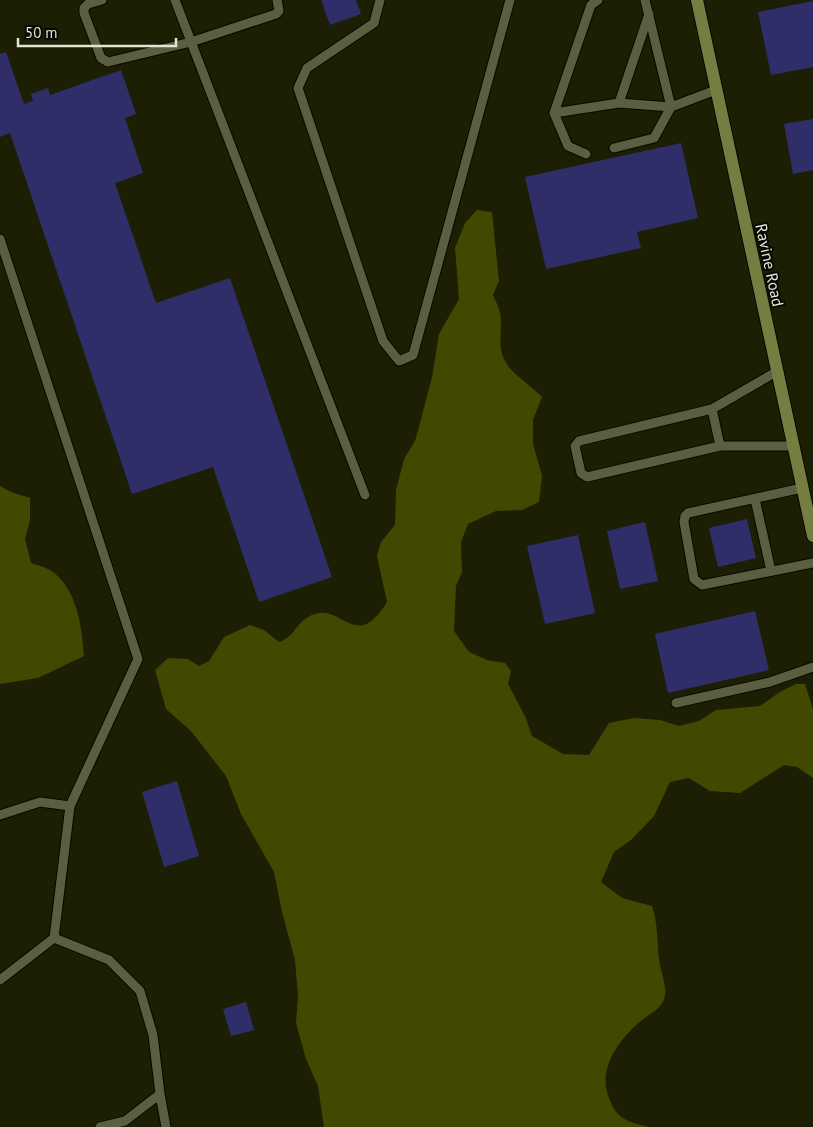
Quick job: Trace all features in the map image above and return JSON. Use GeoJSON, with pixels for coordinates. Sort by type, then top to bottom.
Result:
{"type":"FeatureCollection","features":[{"type":"Feature","properties":{"kind":"street","name":"Ravine Road"},"geometry":{"type":"LineString","coordinates":[[697,0],[813,536]]}},
{"type":"Feature","properties":{"kind":"lane"},"geometry":{"type":"LineString","coordinates":[[102,0],[88,4],[84,8],[101,58],[108,62],[191,42],[276,14],[279,11],[277,0]]}},
{"type":"Feature","properties":{"kind":"lane"},"geometry":{"type":"LineString","coordinates":[[175,0],[366,495]]}},
{"type":"Feature","properties":{"kind":"lane"},"geometry":{"type":"LineString","coordinates":[[380,0],[374,23],[307,68],[298,88],[383,341],[399,361],[414,355],[510,0]]}},
{"type":"Feature","properties":{"kind":"lane"},"geometry":{"type":"LineString","coordinates":[[586,154],[568,146],[554,113],[591,5],[598,0]]}},
{"type":"Feature","properties":{"kind":"lane"},"geometry":{"type":"LineString","coordinates":[[614,148],[654,138],[671,107],[645,0]]}},
{"type":"Feature","properties":{"kind":"lane"},"geometry":{"type":"LineString","coordinates":[[619,103],[648,14]]}},
{"type":"Feature","properties":{"kind":"lane"},"geometry":{"type":"LineString","coordinates":[[554,113],[619,103],[671,107],[716,90]]}},
{"type":"Feature","properties":{"kind":"lane"},"geometry":{"type":"LineString","coordinates":[[0,239],[138,659],[70,806],[54,938],[0,980]]}},
{"type":"Feature","properties":{"kind":"lane"},"geometry":{"type":"LineString","coordinates":[[776,372],[712,409],[579,441],[575,446],[581,473],[587,477],[720,446],[793,446]]}},
{"type":"Feature","properties":{"kind":"lane"},"geometry":{"type":"LineString","coordinates":[[712,409],[720,446]]}},
{"type":"Feature","properties":{"kind":"lane"},"geometry":{"type":"LineString","coordinates":[[802,488],[755,500],[688,513],[685,516],[684,522],[694,579],[702,585],[813,563]]}},
{"type":"Feature","properties":{"kind":"lane"},"geometry":{"type":"LineString","coordinates":[[755,500],[771,571]]}},
{"type":"Feature","properties":{"kind":"lane"},"geometry":{"type":"LineString","coordinates":[[676,703],[770,682],[813,667]]}},
{"type":"Feature","properties":{"kind":"lane"},"geometry":{"type":"LineString","coordinates":[[0,815],[40,802],[70,806]]}},
{"type":"Feature","properties":{"kind":"lane"},"geometry":{"type":"LineString","coordinates":[[54,938],[109,960],[140,992],[153,1036],[166,1127]]}},
{"type":"Feature","properties":{"kind":"lane"},"geometry":{"type":"LineString","coordinates":[[100,1127],[125,1120],[160,1094]]}},
{"type":"Feature","properties":{"kind":"green space"},"geometry":{"type":"Polygon","coordinates":[[[477,210],[492,212],[499,281],[493,295],[500,313],[500,342],[504,359],[516,374],[542,397],[533,420],[533,444],[542,476],[539,502],[522,510],[496,511],[468,524],[461,542],[462,572],[456,586],[454,631],[469,652],[487,660],[505,663],[511,671],[508,684],[526,718],[532,736],[563,754],[589,755],[609,723],[634,718],[660,720],[679,726],[699,721],[716,710],[760,706],[780,692],[796,684],[805,684],[813,709],[813,778],[797,767],[784,765],[740,793],[710,791],[689,778],[670,782],[654,816],[631,840],[614,852],[601,882],[622,898],[652,906],[655,919],[659,959],[665,988],[664,1000],[659,1007],[626,1035],[613,1053],[606,1074],[608,1095],[618,1114],[628,1121],[649,1127],[324,1127],[318,1086],[306,1059],[296,1023],[298,997],[295,960],[282,912],[274,872],[241,814],[226,776],[191,731],[166,709],[155,670],[168,658],[188,659],[199,666],[209,661],[224,637],[250,625],[264,630],[279,642],[288,637],[308,617],[320,613],[330,614],[356,625],[365,624],[375,617],[387,602],[377,556],[381,542],[395,525],[396,490],[404,459],[415,441],[419,427],[432,377],[439,334],[459,299],[455,248],[465,223],[477,210]]]}},
{"type":"Feature","properties":{"kind":"green space"},"geometry":{"type":"Polygon","coordinates":[[[0,486],[30,498],[30,520],[25,539],[31,563],[50,570],[59,577],[72,597],[82,633],[84,656],[38,678],[0,684],[0,486]]]}},
{"type":"Feature","properties":{"kind":"building"},"geometry":{"type":"Polygon","coordinates":[[[321,0],[356,0],[361,14],[330,25],[321,0]]]}},
{"type":"Feature","properties":{"kind":"building"},"geometry":{"type":"Polygon","coordinates":[[[813,1],[813,67],[771,75],[758,12],[813,1]]]}},
{"type":"Feature","properties":{"kind":"building"},"geometry":{"type":"Polygon","coordinates":[[[6,52],[24,104],[33,101],[31,94],[48,88],[50,95],[121,70],[136,114],[125,118],[143,173],[115,183],[156,303],[230,278],[332,577],[259,602],[213,467],[132,494],[10,133],[0,137],[0,54],[6,52]]]}},
{"type":"Feature","properties":{"kind":"building"},"geometry":{"type":"Polygon","coordinates":[[[813,119],[813,170],[793,174],[784,124],[813,119]]]}},
{"type":"Feature","properties":{"kind":"building"},"geometry":{"type":"Polygon","coordinates":[[[681,143],[698,218],[637,232],[641,248],[546,269],[525,177],[681,143]]]}},
{"type":"Feature","properties":{"kind":"building"},"geometry":{"type":"Polygon","coordinates":[[[747,519],[756,558],[718,567],[709,528],[747,519]]]}},
{"type":"Feature","properties":{"kind":"building"},"geometry":{"type":"Polygon","coordinates":[[[645,522],[658,581],[620,589],[607,531],[645,522]]]}},
{"type":"Feature","properties":{"kind":"building"},"geometry":{"type":"Polygon","coordinates":[[[578,535],[595,613],[545,624],[527,546],[578,535]]]}},
{"type":"Feature","properties":{"kind":"building"},"geometry":{"type":"Polygon","coordinates":[[[755,611],[769,670],[668,693],[655,634],[755,611]]]}},
{"type":"Feature","properties":{"kind":"building"},"geometry":{"type":"Polygon","coordinates":[[[177,781],[199,856],[164,867],[142,792],[177,781]]]}},
{"type":"Feature","properties":{"kind":"building"},"geometry":{"type":"Polygon","coordinates":[[[246,1002],[254,1030],[231,1036],[223,1009],[246,1002]]]}}]}
